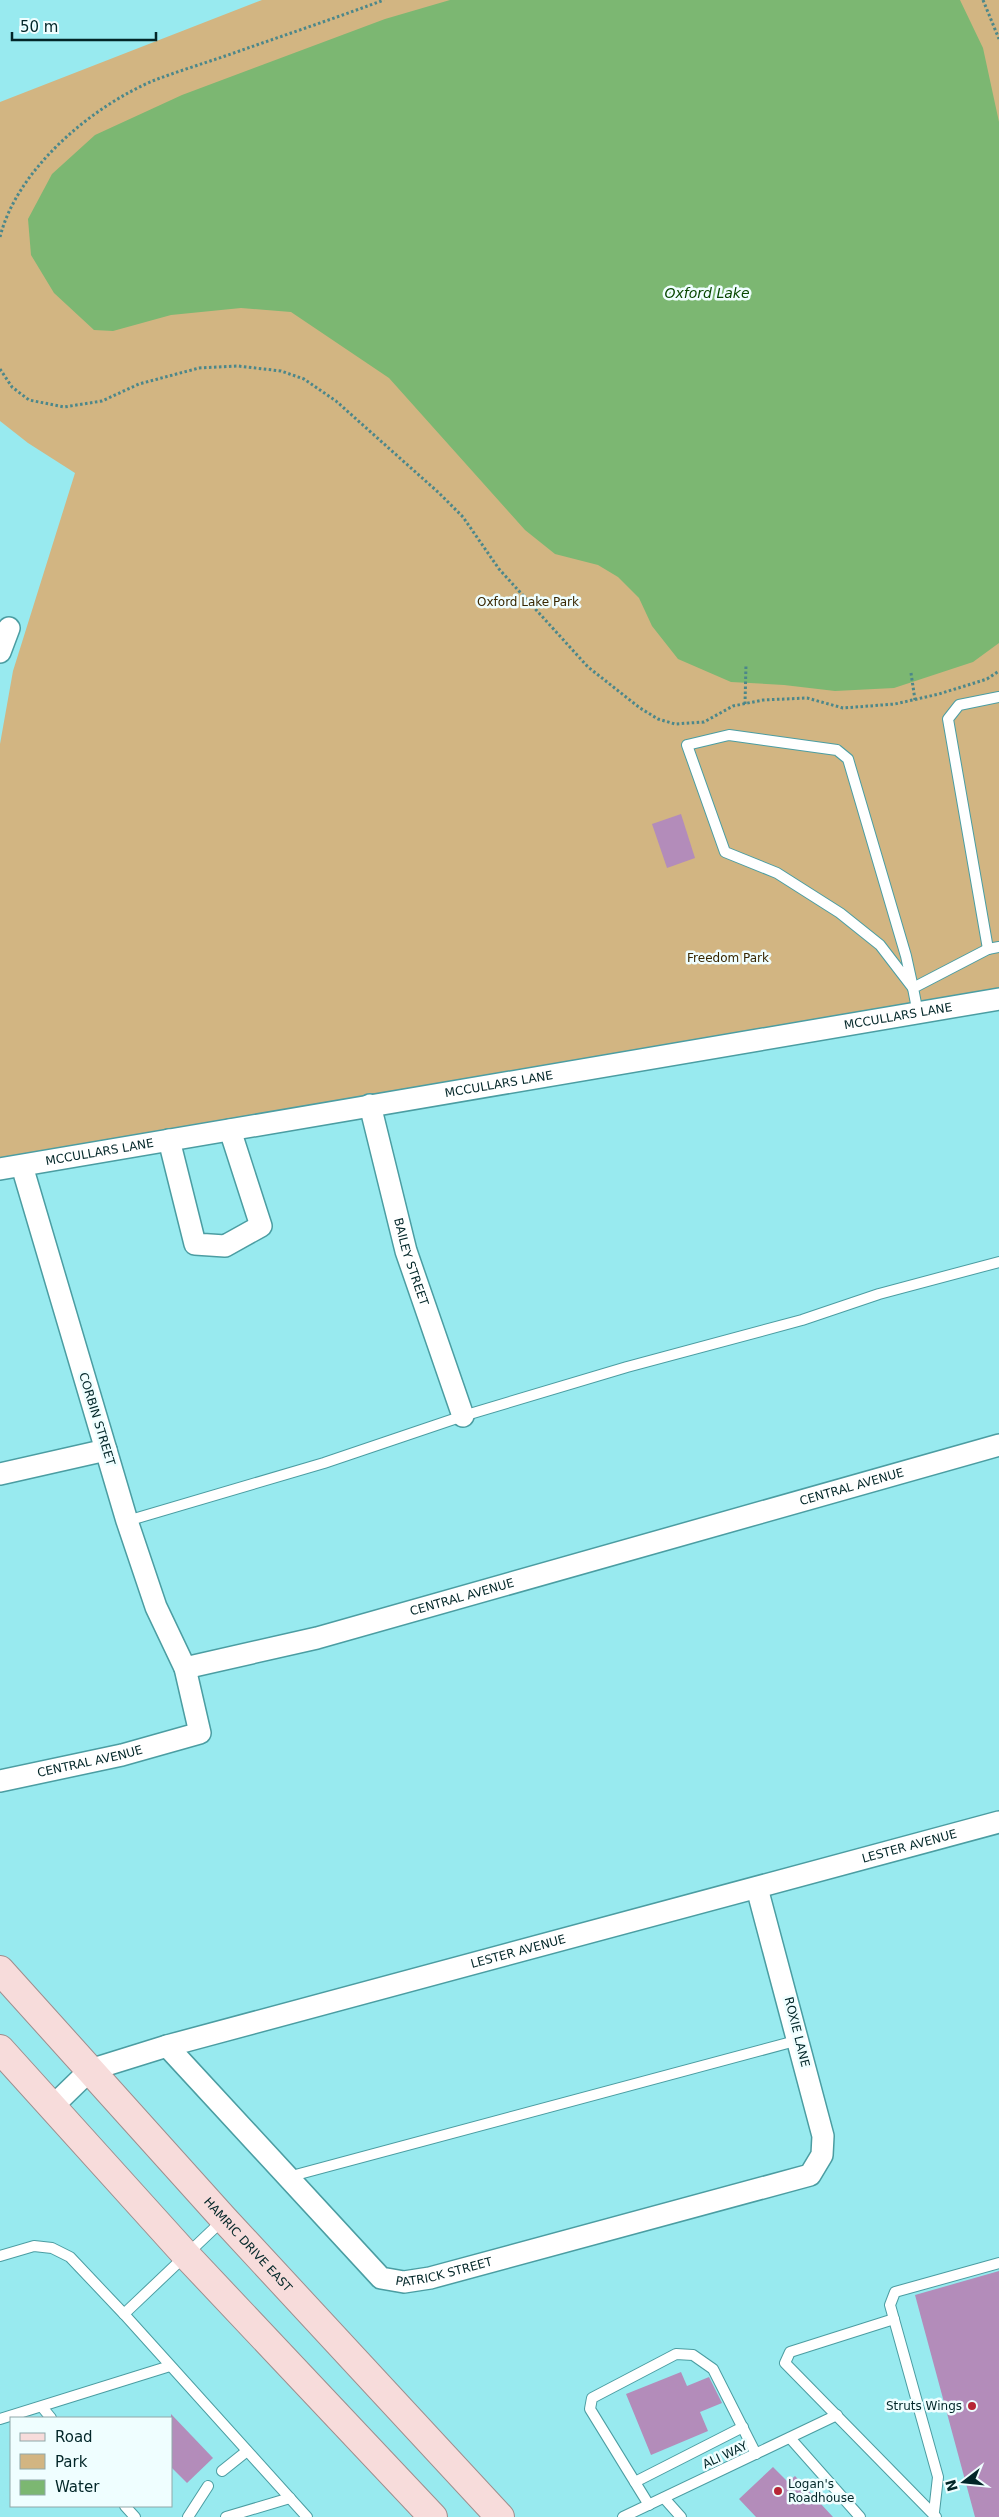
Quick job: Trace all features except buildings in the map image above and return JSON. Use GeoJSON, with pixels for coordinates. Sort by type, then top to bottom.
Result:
{"type":"FeatureCollection","features":[{"type":"Feature","properties":{"kind":"main road","name":"HAMRIC DRIVE EAST"},"geometry":{"type":"LineString","coordinates":[[0,1970],[224,2218],[500,2517]]}},
{"type":"Feature","properties":{"kind":"main road"},"geometry":{"type":"LineString","coordinates":[[0,2049],[186,2255],[433,2517]]}},
{"type":"Feature","properties":{"kind":"street"},"geometry":{"type":"LineString","coordinates":[[0,652],[9,628]]}},
{"type":"Feature","properties":{"kind":"street","name":"MCCULLARS LANE"},"geometry":{"type":"LineString","coordinates":[[0,1169],[999,1000]]}},
{"type":"Feature","properties":{"kind":"street","name":"BAILEY STREET"},"geometry":{"type":"LineString","coordinates":[[370,1105],[406,1251],[463,1416]]}},
{"type":"Feature","properties":{"kind":"street"},"geometry":{"type":"LineString","coordinates":[[169,1140],[195,1244],[225,1246],[261,1226],[230,1130]]}},
{"type":"Feature","properties":{"kind":"street","name":"CORBIN STREET"},"geometry":{"type":"LineString","coordinates":[[22,1166],[127,1521],[156,1607],[185,1668]]}},
{"type":"Feature","properties":{"kind":"street","name":"CENTRAL AVENUE"},"geometry":{"type":"LineString","coordinates":[[0,1781],[122,1755],[200,1733],[185,1668],[335,1633],[527,1577],[999,1445]]}},
{"type":"Feature","properties":{"kind":"street"},"geometry":{"type":"LineString","coordinates":[[0,1474],[106,1450]]}},
{"type":"Feature","properties":{"kind":"street","name":"LESTER AVENUE"},"geometry":{"type":"LineString","coordinates":[[53,2106],[90,2070],[167,2046],[999,1822]]}},
{"type":"Feature","properties":{"kind":"street","name":"ROXIE LANE"},"geometry":{"type":"LineString","coordinates":[[757,1888],[823,2136],[822,2155],[810,2175]]}},
{"type":"Feature","properties":{"kind":"street","name":"PATRICK STREET"},"geometry":{"type":"LineString","coordinates":[[167,2046],[381,2278],[404,2282],[430,2278],[810,2175]]}},
{"type":"Feature","properties":{"kind":"lane"},"geometry":{"type":"LineString","coordinates":[[988,949],[948,719],[959,705],[999,698]]}},
{"type":"Feature","properties":{"kind":"lane"},"geometry":{"type":"LineString","coordinates":[[913,988],[880,945],[840,913],[777,873],[725,852],[687,745],[729,735],[837,750],[848,759],[906,956],[913,988],[918,1014]]}},
{"type":"Feature","properties":{"kind":"lane"},"geometry":{"type":"LineString","coordinates":[[913,988],[988,949],[999,947]]}},
{"type":"Feature","properties":{"kind":"lane"},"geometry":{"type":"LineString","coordinates":[[127,1521],[324,1463],[463,1416],[627,1367],[802,1320],[879,1294],[999,1262]]}},
{"type":"Feature","properties":{"kind":"lane"},"geometry":{"type":"LineString","coordinates":[[288,2177],[798,2040]]}},
{"type":"Feature","properties":{"kind":"lane"},"geometry":{"type":"LineString","coordinates":[[124,2314],[224,2218]]}},
{"type":"Feature","properties":{"kind":"lane"},"geometry":{"type":"LineString","coordinates":[[0,2256],[34,2246],[52,2248],[70,2258],[124,2314],[307,2517]]}},
{"type":"Feature","properties":{"kind":"lane"},"geometry":{"type":"LineString","coordinates":[[935,2515],[938,2477],[890,2305],[895,2292],[999,2263]]}},
{"type":"Feature","properties":{"kind":"lane"},"geometry":{"type":"LineString","coordinates":[[894,2319],[790,2352],[785,2362],[935,2515]]}},
{"type":"Feature","properties":{"kind":"lane"},"geometry":{"type":"LineString","coordinates":[[649,2505],[590,2409],[592,2398],[676,2354],[693,2355],[713,2369],[756,2454]]}},
{"type":"Feature","properties":{"kind":"lane"},"geometry":{"type":"LineString","coordinates":[[0,2419],[170,2366]]}},
{"type":"Feature","properties":{"kind":"lane"},"geometry":{"type":"LineString","coordinates":[[42,2407],[50,2417]]}},
{"type":"Feature","properties":{"kind":"lane","name":"ALI WAY"},"geometry":{"type":"LineString","coordinates":[[623,2517],[837,2415]]}},
{"type":"Feature","properties":{"kind":"lane"},"geometry":{"type":"LineString","coordinates":[[634,2482],[743,2427]]}},
{"type":"Feature","properties":{"kind":"lane"},"geometry":{"type":"LineString","coordinates":[[790,2438],[860,2517]]}},
{"type":"Feature","properties":{"kind":"lane"},"geometry":{"type":"LineString","coordinates":[[222,2471],[247,2451]]}},
{"type":"Feature","properties":{"kind":"lane"},"geometry":{"type":"LineString","coordinates":[[188,2517],[208,2486]]}},
{"type":"Feature","properties":{"kind":"lane"},"geometry":{"type":"LineString","coordinates":[[226,2517],[290,2498]]}},
{"type":"Feature","properties":{"kind":"lane"},"geometry":{"type":"LineString","coordinates":[[664,2498],[681,2517]]}},
{"type":"Feature","properties":{"kind":"lane"},"geometry":{"type":"LineString","coordinates":[[126,2507],[135,2517]]}},
{"type":"Feature","properties":{"kind":"path"},"geometry":{"type":"LineString","coordinates":[[0,237],[20,189],[46,159],[82,124],[112,102],[154,81],[384,0]]}},
{"type":"Feature","properties":{"kind":"path"},"geometry":{"type":"LineString","coordinates":[[983,0],[999,39]]}},
{"type":"Feature","properties":{"kind":"path"},"geometry":{"type":"LineString","coordinates":[[0,369],[12,387],[29,400],[64,407],[102,401],[139,384],[199,368],[246,367],[281,371],[304,379],[336,401],[439,493],[463,517],[499,569],[588,667],[617,692],[658,719],[675,724],[704,722],[733,706],[763,700],[808,698],[843,708],[895,704],[915,700],[987,678],[999,671]]}},
{"type":"Feature","properties":{"kind":"path"},"geometry":{"type":"LineString","coordinates":[[745,704],[746,664]]}},
{"type":"Feature","properties":{"kind":"path"},"geometry":{"type":"LineString","coordinates":[[911,673],[915,700]]}},
{"type":"Feature","properties":{"kind":"green space","name":"Oxford Lake Park"},"geometry":{"type":"Polygon","coordinates":[[[262,0],[999,0],[999,999],[0,1169],[0,744],[13,671],[75,473],[28,443],[0,421],[0,102],[262,0]]]}},
{"type":"Feature","properties":{"kind":"water","name":"Oxford Lake"},"geometry":{"type":"Polygon","coordinates":[[[450,0],[960,0],[983,48],[999,122],[999,643],[973,662],[894,688],[835,691],[784,685],[731,682],[678,659],[652,626],[639,598],[618,577],[598,565],[555,554],[525,530],[389,378],[291,312],[241,308],[171,315],[113,331],[94,330],[54,293],[31,255],[28,219],[52,174],[95,135],[182,95],[385,19],[450,0]]]}},
{"type":"Feature","properties":{"kind":"place","name":"Struts Wings"},"geometry":{"type":"Point","coordinates":[972,2406]}},
{"type":"Feature","properties":{"kind":"place","name":"Logan's Roadhouse"},"geometry":{"type":"Point","coordinates":[778,2491]}},
{"type":"Feature","properties":{"kind":"park label","name":"Freedom Park"},"geometry":{"type":"Point","coordinates":[728,958]}}]}
